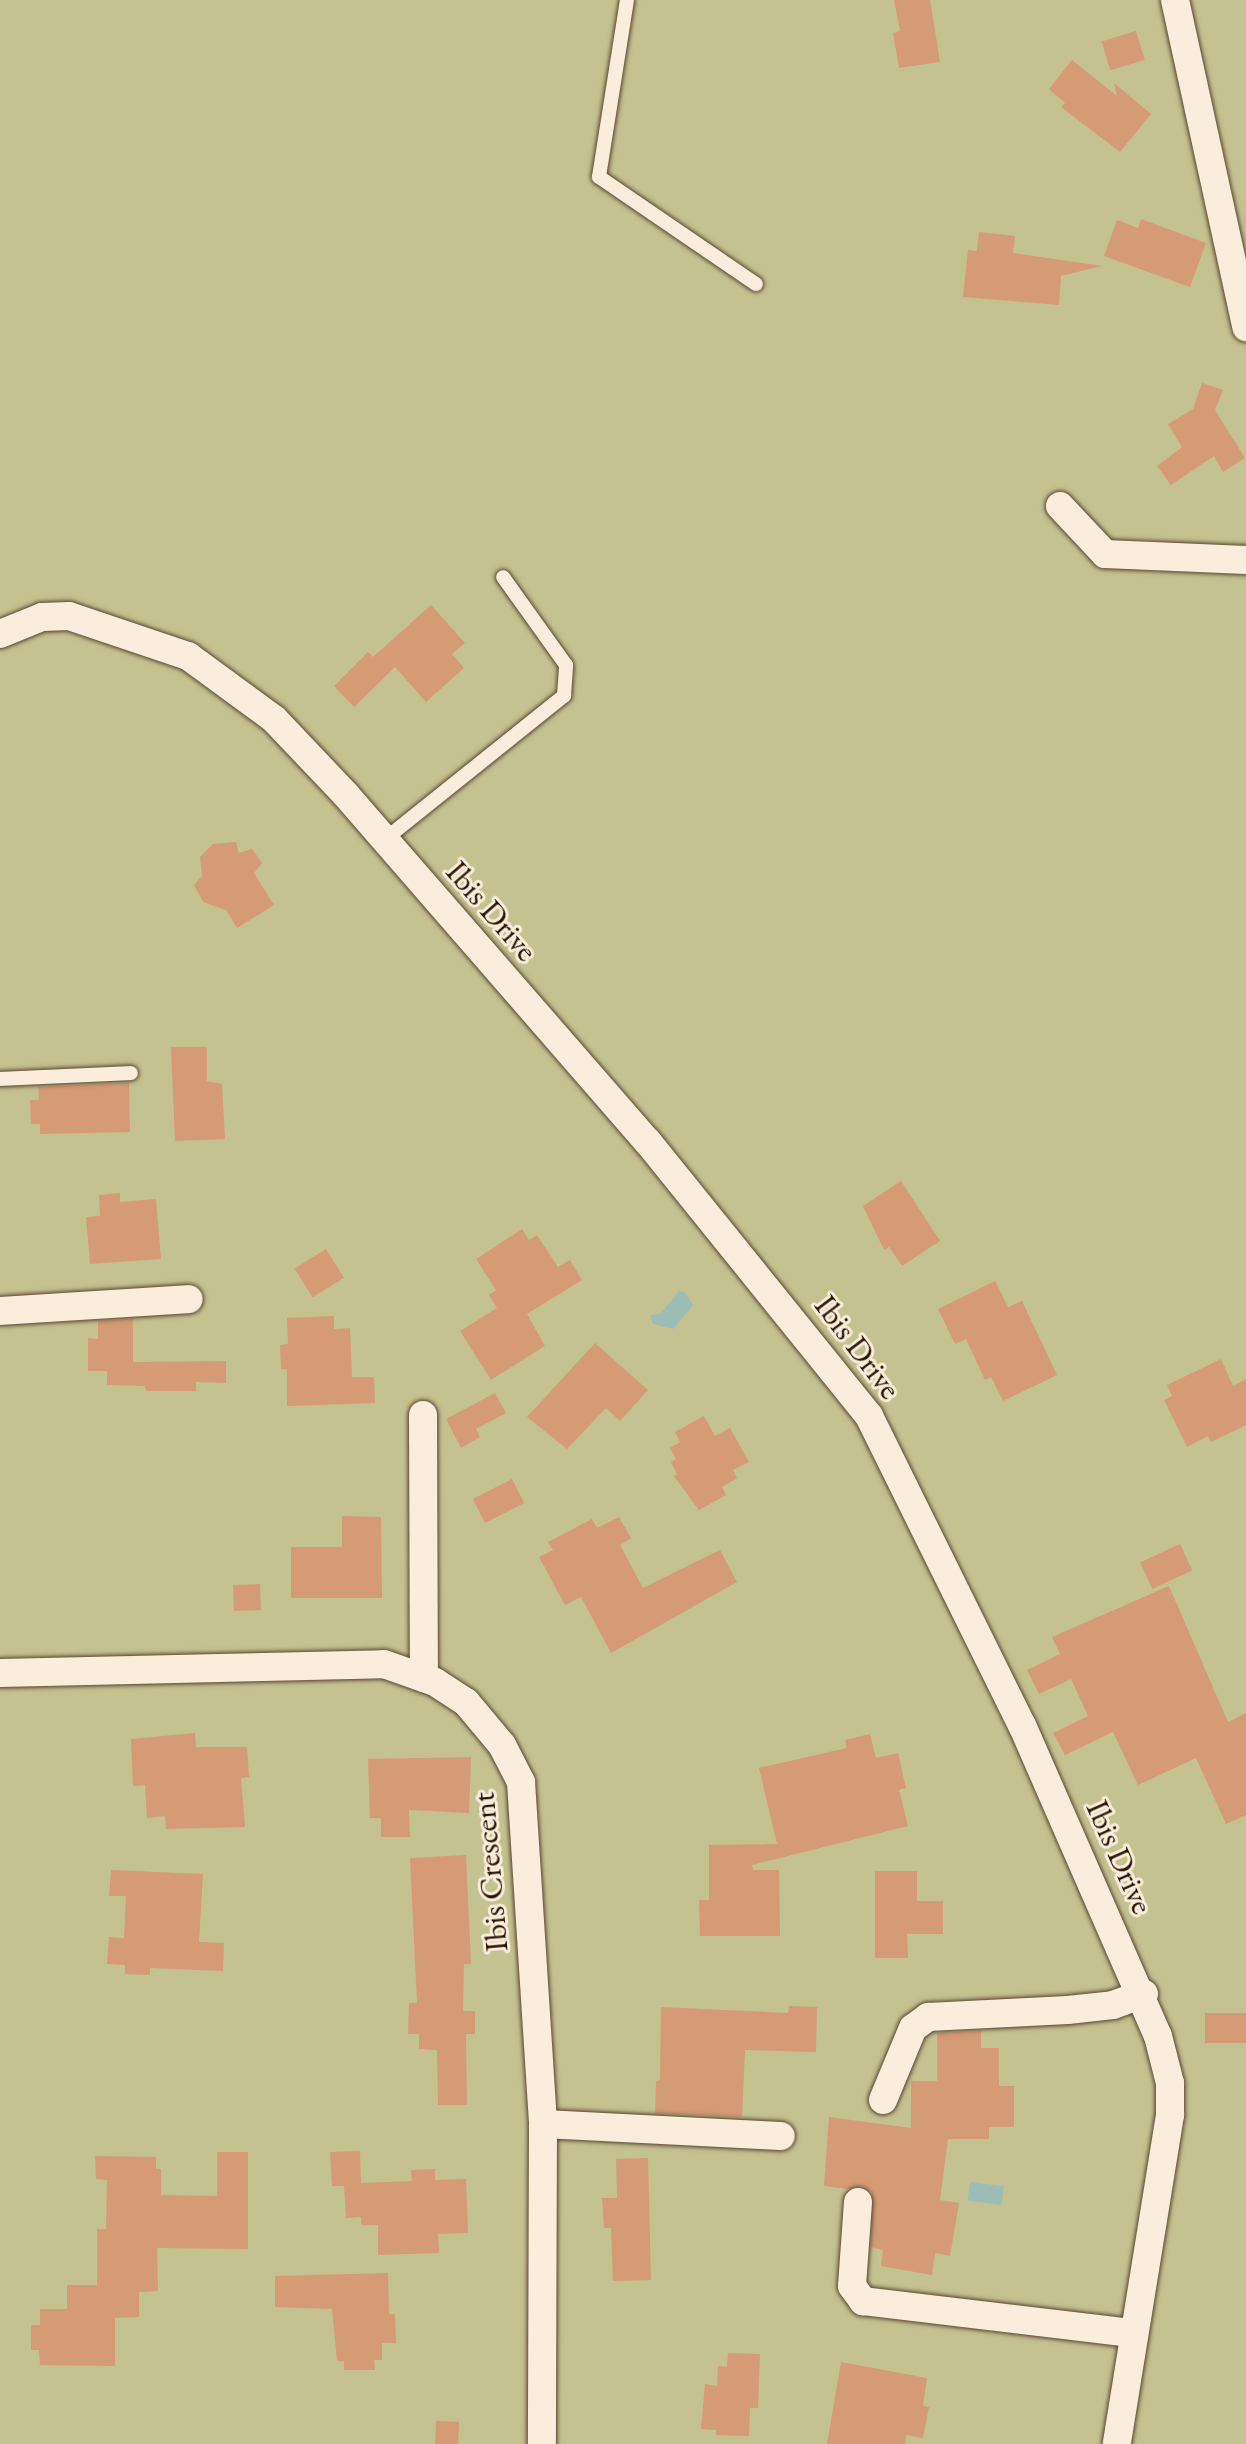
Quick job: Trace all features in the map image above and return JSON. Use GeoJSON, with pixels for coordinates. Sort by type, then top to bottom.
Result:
{"type":"FeatureCollection","features":[{"type":"Feature","properties":{"kind":"street"},"geometry":{"type":"LineString","coordinates":[[1175,0],[1246,327]]}},
{"type":"Feature","properties":{"kind":"street"},"geometry":{"type":"LineString","coordinates":[[1060,506],[1105,554],[1246,561]]}},
{"type":"Feature","properties":{"kind":"street","name":"Ibis Drive"},"geometry":{"type":"LineString","coordinates":[[0,634],[42,617],[69,616],[188,656],[274,719],[384,840],[648,1142],[869,1416],[1023,1725],[1144,1994],[1170,2083],[1170,2115],[1132,2333],[1117,2444]]}},
{"type":"Feature","properties":{"kind":"street"},"geometry":{"type":"LineString","coordinates":[[0,1311],[189,1299]]}},
{"type":"Feature","properties":{"kind":"street"},"geometry":{"type":"LineString","coordinates":[[423,1415],[424,1678]]}},
{"type":"Feature","properties":{"kind":"street","name":"Ibis Crescent"},"geometry":{"type":"LineString","coordinates":[[0,1673],[384,1664],[424,1678],[466,1702],[502,1745],[521,1782],[543,2124],[542,2444]]}},
{"type":"Feature","properties":{"kind":"street"},"geometry":{"type":"LineString","coordinates":[[883,2101],[913,2028],[928,2017],[1068,2010],[1113,2005],[1144,1994]]}},
{"type":"Feature","properties":{"kind":"street"},"geometry":{"type":"LineString","coordinates":[[543,2124],[781,2136]]}},
{"type":"Feature","properties":{"kind":"street"},"geometry":{"type":"LineString","coordinates":[[858,2202],[852,2286],[863,2301],[1017,2323],[1132,2333]]}},
{"type":"Feature","properties":{"kind":"lane"},"geometry":{"type":"LineString","coordinates":[[627,0],[598,177],[756,284]]}},
{"type":"Feature","properties":{"kind":"lane"},"geometry":{"type":"LineString","coordinates":[[384,840],[564,696],[566,665],[503,577]]}},
{"type":"Feature","properties":{"kind":"lane"},"geometry":{"type":"LineString","coordinates":[[0,1079],[131,1073]]}},
{"type":"Feature","properties":{"kind":"shaded area"},"geometry":{"type":"Polygon","coordinates":[[[0,0],[1246,0],[1246,2444],[0,2444],[0,0]]]}},
{"type":"Feature","properties":{"kind":"water"},"geometry":{"type":"Polygon","coordinates":[[[679,1291],[685,1292],[693,1305],[673,1329],[653,1324],[650,1315],[660,1314],[679,1291]]]}},
{"type":"Feature","properties":{"kind":"water"},"geometry":{"type":"Polygon","coordinates":[[[970,2182],[1004,2186],[1001,2205],[968,2201],[970,2182]]]}},
{"type":"Feature","properties":{"kind":"building"},"geometry":{"type":"Polygon","coordinates":[[[894,0],[930,0],[940,62],[899,68],[893,33],[900,31],[894,0]]]}},
{"type":"Feature","properties":{"kind":"building"},"geometry":{"type":"Polygon","coordinates":[[[1136,31],[1145,60],[1110,70],[1102,42],[1136,31]]]}},
{"type":"Feature","properties":{"kind":"building"},"geometry":{"type":"Polygon","coordinates":[[[1072,60],[1117,96],[1114,83],[1151,114],[1120,152],[1061,107],[1065,103],[1049,89],[1072,60]]]}},
{"type":"Feature","properties":{"kind":"building"},"geometry":{"type":"Polygon","coordinates":[[[1141,219],[1206,243],[1190,287],[1104,256],[1117,220],[1138,228],[1141,219]]]}},
{"type":"Feature","properties":{"kind":"building"},"geometry":{"type":"Polygon","coordinates":[[[979,232],[1015,236],[1013,253],[1102,266],[1061,276],[1059,305],[963,297],[968,250],[977,251],[979,232]]]}},
{"type":"Feature","properties":{"kind":"building"},"geometry":{"type":"Polygon","coordinates":[[[1202,383],[1223,390],[1215,410],[1245,458],[1223,472],[1214,456],[1171,485],[1157,466],[1182,447],[1168,424],[1193,409],[1202,383]]]}},
{"type":"Feature","properties":{"kind":"building"},"geometry":{"type":"Polygon","coordinates":[[[431,605],[465,643],[452,654],[464,668],[426,702],[395,667],[354,707],[334,686],[368,652],[373,657],[431,605]]]}},
{"type":"Feature","properties":{"kind":"building"},"geometry":{"type":"Polygon","coordinates":[[[236,842],[239,853],[252,849],[262,863],[254,873],[274,905],[237,928],[226,910],[203,902],[194,885],[202,876],[200,857],[213,844],[236,842]]]}},
{"type":"Feature","properties":{"kind":"building"},"geometry":{"type":"Polygon","coordinates":[[[171,1047],[207,1047],[207,1081],[222,1084],[225,1139],[175,1141],[171,1047]]]}},
{"type":"Feature","properties":{"kind":"building"},"geometry":{"type":"Polygon","coordinates":[[[129,1083],[130,1132],[40,1134],[40,1124],[31,1124],[30,1100],[39,1100],[38,1087],[129,1083]]]}},
{"type":"Feature","properties":{"kind":"building"},"geometry":{"type":"Polygon","coordinates":[[[901,1181],[940,1241],[902,1266],[889,1247],[884,1250],[863,1206],[901,1181]]]}},
{"type":"Feature","properties":{"kind":"building"},"geometry":{"type":"Polygon","coordinates":[[[120,1193],[120,1202],[156,1199],[161,1259],[90,1264],[86,1217],[100,1216],[99,1195],[120,1193]]]}},
{"type":"Feature","properties":{"kind":"building"},"geometry":{"type":"Polygon","coordinates":[[[522,1229],[529,1240],[537,1235],[558,1267],[570,1260],[582,1280],[527,1314],[545,1346],[491,1380],[460,1331],[497,1308],[489,1295],[496,1290],[476,1259],[522,1229]]]}},
{"type":"Feature","properties":{"kind":"building"},"geometry":{"type":"Polygon","coordinates":[[[326,1249],[344,1278],[313,1297],[295,1269],[326,1249]]]}},
{"type":"Feature","properties":{"kind":"building"},"geometry":{"type":"Polygon","coordinates":[[[995,1281],[1008,1307],[1022,1301],[1057,1375],[1003,1401],[991,1377],[985,1380],[966,1339],[955,1344],[938,1309],[995,1281]]]}},
{"type":"Feature","properties":{"kind":"building"},"geometry":{"type":"Polygon","coordinates":[[[334,1316],[334,1329],[350,1328],[352,1377],[374,1377],[375,1403],[287,1406],[287,1369],[281,1369],[280,1345],[288,1344],[287,1318],[334,1316]]]}},
{"type":"Feature","properties":{"kind":"building"},"geometry":{"type":"Polygon","coordinates":[[[133,1319],[133,1362],[226,1361],[226,1383],[196,1382],[196,1391],[146,1391],[145,1386],[107,1385],[107,1371],[88,1371],[88,1338],[98,1339],[98,1321],[133,1319]]]}},
{"type":"Feature","properties":{"kind":"building"},"geometry":{"type":"Polygon","coordinates":[[[595,1343],[648,1390],[620,1421],[606,1408],[567,1449],[527,1417],[595,1343]]]}},
{"type":"Feature","properties":{"kind":"building"},"geometry":{"type":"Polygon","coordinates":[[[1221,1359],[1233,1386],[1246,1379],[1246,1425],[1211,1442],[1208,1436],[1187,1447],[1164,1400],[1172,1396],[1167,1385],[1221,1359]]]}},
{"type":"Feature","properties":{"kind":"building"},"geometry":{"type":"Polygon","coordinates":[[[495,1393],[506,1413],[476,1429],[480,1437],[461,1448],[446,1419],[495,1393]]]}},
{"type":"Feature","properties":{"kind":"building"},"geometry":{"type":"Polygon","coordinates":[[[704,1416],[715,1436],[730,1428],[749,1462],[733,1470],[737,1478],[722,1487],[726,1495],[699,1510],[674,1476],[677,1474],[671,1462],[676,1459],[670,1448],[680,1442],[675,1432],[704,1416]]]}},
{"type":"Feature","properties":{"kind":"building"},"geometry":{"type":"Polygon","coordinates":[[[512,1479],[524,1503],[485,1523],[473,1499],[512,1479]]]}},
{"type":"Feature","properties":{"kind":"building"},"geometry":{"type":"Polygon","coordinates":[[[342,1516],[381,1517],[382,1598],[291,1598],[291,1547],[342,1547],[342,1516]]]}},
{"type":"Feature","properties":{"kind":"building"},"geometry":{"type":"Polygon","coordinates":[[[619,1517],[631,1538],[620,1545],[643,1588],[720,1550],[737,1582],[611,1653],[581,1597],[565,1605],[539,1557],[553,1550],[548,1542],[592,1519],[597,1528],[619,1517]]]}},
{"type":"Feature","properties":{"kind":"building"},"geometry":{"type":"Polygon","coordinates":[[[1180,1544],[1192,1570],[1152,1589],[1140,1563],[1180,1544]]]}},
{"type":"Feature","properties":{"kind":"building"},"geometry":{"type":"Polygon","coordinates":[[[260,1584],[261,1610],[234,1611],[233,1585],[260,1584]]]}},
{"type":"Feature","properties":{"kind":"building"},"geometry":{"type":"Polygon","coordinates":[[[1169,1586],[1228,1722],[1246,1713],[1246,1815],[1226,1824],[1196,1758],[1138,1785],[1113,1732],[1065,1755],[1053,1733],[1088,1716],[1071,1679],[1039,1694],[1027,1670],[1060,1654],[1052,1637],[1169,1586]]]}},
{"type":"Feature","properties":{"kind":"building"},"geometry":{"type":"Polygon","coordinates":[[[195,1733],[196,1747],[247,1747],[249,1777],[241,1778],[245,1827],[166,1829],[165,1816],[147,1818],[145,1785],[133,1786],[131,1739],[195,1733]]]}},
{"type":"Feature","properties":{"kind":"building"},"geometry":{"type":"Polygon","coordinates":[[[870,1734],[876,1758],[898,1753],[906,1788],[899,1790],[908,1826],[752,1865],[753,1870],[779,1870],[780,1936],[700,1936],[699,1900],[709,1900],[709,1845],[777,1844],[759,1768],[847,1748],[845,1740],[870,1734]]]}},
{"type":"Feature","properties":{"kind":"building"},"geometry":{"type":"Polygon","coordinates":[[[471,1757],[469,1813],[409,1810],[410,1837],[381,1837],[381,1818],[370,1818],[368,1759],[471,1757]]]}},
{"type":"Feature","properties":{"kind":"building"},"geometry":{"type":"Polygon","coordinates":[[[466,1855],[471,1964],[464,1964],[463,2011],[475,2011],[475,2034],[466,2034],[467,2105],[438,2105],[437,2050],[419,2049],[419,2034],[408,2034],[409,2003],[417,2003],[410,1858],[466,1855]]]}},
{"type":"Feature","properties":{"kind":"building"},"geometry":{"type":"Polygon","coordinates":[[[111,1870],[203,1874],[199,1942],[224,1943],[223,1971],[150,1968],[150,1975],[125,1974],[125,1965],[107,1964],[109,1937],[124,1938],[126,1896],[109,1896],[111,1870]]]}},
{"type":"Feature","properties":{"kind":"building"},"geometry":{"type":"Polygon","coordinates":[[[875,1871],[917,1871],[917,1901],[943,1901],[943,1934],[907,1934],[908,1958],[875,1958],[875,1871]]]}},
{"type":"Feature","properties":{"kind":"building"},"geometry":{"type":"Polygon","coordinates":[[[789,2006],[817,2007],[816,2052],[745,2050],[742,2117],[655,2113],[656,2081],[660,2080],[661,2007],[788,2013],[789,2006]]]}},
{"type":"Feature","properties":{"kind":"building"},"geometry":{"type":"Polygon","coordinates":[[[1205,2013],[1246,2013],[1246,2043],[1205,2043],[1205,2013]]]}},
{"type":"Feature","properties":{"kind":"building"},"geometry":{"type":"Polygon","coordinates":[[[981,2031],[981,2048],[999,2048],[999,2086],[1014,2086],[1014,2127],[989,2127],[989,2139],[948,2139],[940,2200],[959,2203],[950,2256],[935,2253],[932,2275],[881,2266],[883,2250],[871,2247],[872,2192],[860,2186],[848,2189],[824,2186],[829,2117],[911,2128],[911,2081],[937,2081],[937,2033],[981,2031]]]}},
{"type":"Feature","properties":{"kind":"building"},"geometry":{"type":"Polygon","coordinates":[[[360,2151],[361,2183],[412,2181],[411,2170],[435,2169],[435,2180],[466,2179],[468,2233],[438,2234],[439,2253],[378,2255],[378,2225],[361,2225],[361,2217],[346,2218],[344,2186],[332,2186],[330,2152],[360,2151]]]}},
{"type":"Feature","properties":{"kind":"building"},"geometry":{"type":"Polygon","coordinates":[[[217,2152],[248,2152],[248,2249],[157,2248],[158,2291],[139,2292],[139,2317],[115,2318],[115,2366],[40,2365],[39,2350],[31,2350],[31,2325],[40,2325],[40,2309],[67,2309],[67,2285],[97,2285],[97,2229],[106,2229],[107,2180],[96,2179],[95,2156],[156,2157],[156,2169],[161,2169],[161,2195],[217,2196],[217,2152]]]}},
{"type":"Feature","properties":{"kind":"building"},"geometry":{"type":"Polygon","coordinates":[[[648,2158],[651,2280],[613,2281],[611,2228],[604,2228],[602,2198],[617,2198],[616,2159],[648,2158]]]}},
{"type":"Feature","properties":{"kind":"building"},"geometry":{"type":"Polygon","coordinates":[[[388,2273],[389,2314],[395,2314],[396,2343],[382,2343],[382,2360],[374,2360],[375,2370],[344,2370],[344,2361],[337,2361],[332,2309],[275,2307],[275,2276],[388,2273]]]}},
{"type":"Feature","properties":{"kind":"building"},"geometry":{"type":"Polygon","coordinates":[[[728,2353],[760,2354],[758,2408],[750,2408],[749,2436],[716,2435],[716,2430],[701,2429],[705,2384],[717,2386],[718,2366],[727,2367],[728,2353]]]}},
{"type":"Feature","properties":{"kind":"building"},"geometry":{"type":"Polygon","coordinates":[[[841,2362],[927,2378],[923,2406],[929,2407],[923,2438],[906,2435],[905,2444],[827,2444],[841,2362]]]}},
{"type":"Feature","properties":{"kind":"building"},"geometry":{"type":"Polygon","coordinates":[[[436,2421],[459,2422],[458,2444],[435,2444],[436,2421]]]}}]}
